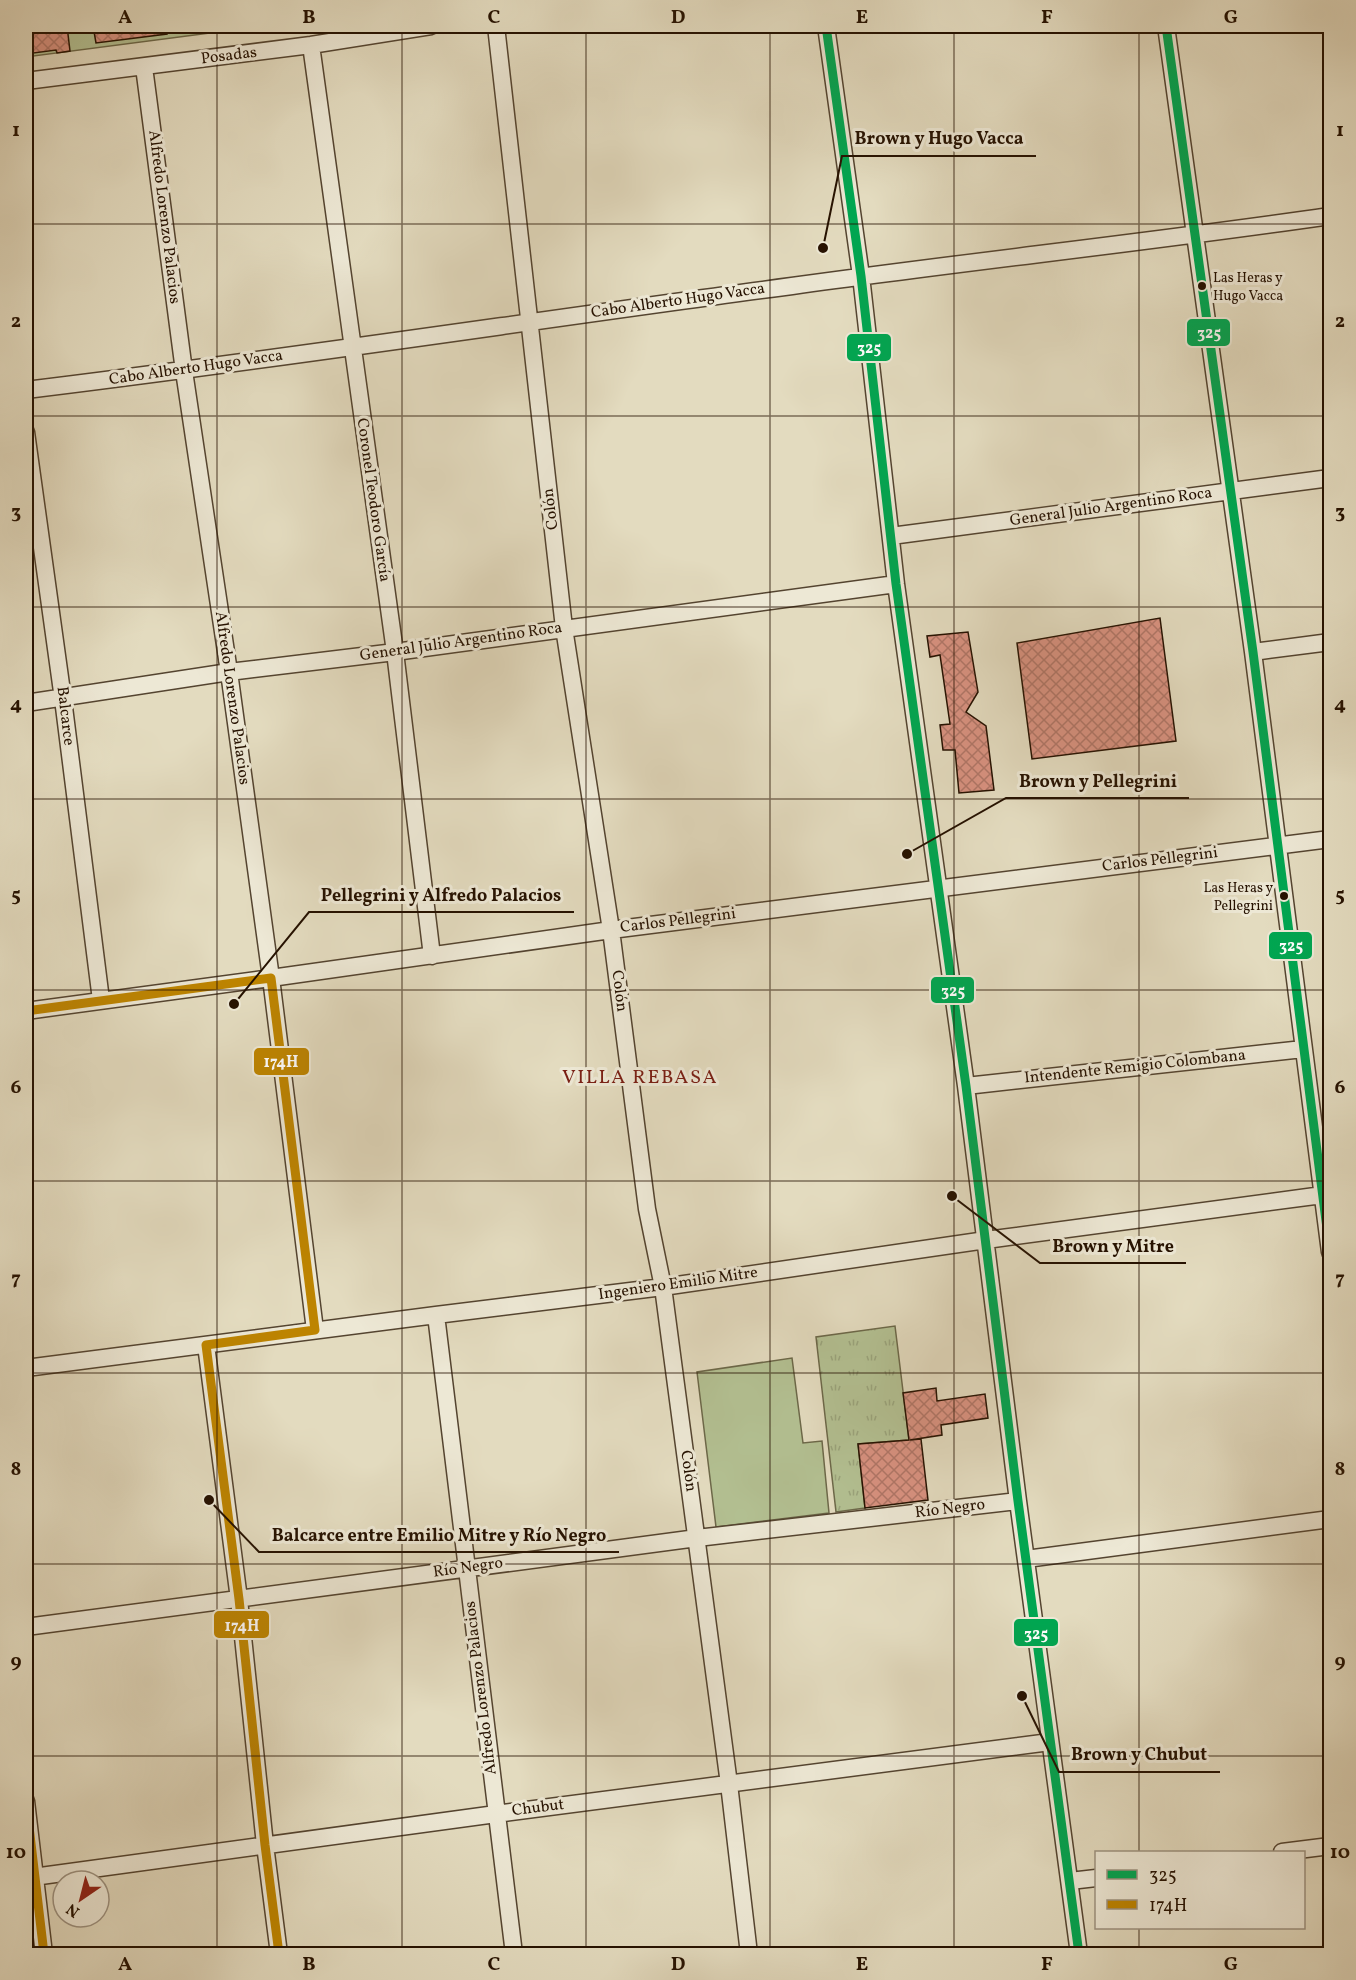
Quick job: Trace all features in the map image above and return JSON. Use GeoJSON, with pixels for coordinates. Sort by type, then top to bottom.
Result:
{"type":"FeatureCollection","features":[{"type":"Feature","properties":{"kind":"street","name":"Posadas"},"geometry":{"type":"LineString","coordinates":[[26,81],[311,45],[431,26]]}},
{"type":"Feature","properties":{"kind":"street","name":"Colón"},"geometry":{"type":"LineString","coordinates":[[496,26],[564,628],[611,930],[647,1209],[663,1287],[749,1954]]}},
{"type":"Feature","properties":{"kind":"street"},"geometry":{"type":"LineString","coordinates":[[826,26],[861,276],[896,584],[966,1086],[1018,1501],[1079,1954]]}},
{"type":"Feature","properties":{"kind":"street"},"geometry":{"type":"LineString","coordinates":[[1166,26],[1253,652],[1303,1049],[1327,1194],[1330,1252]]}},
{"type":"Feature","properties":{"kind":"street","name":"Coronel Teodoro García"},"geometry":{"type":"LineString","coordinates":[[311,45],[395,652],[432,956]]}},
{"type":"Feature","properties":{"kind":"street","name":"Alfredo Lorenzo Palacios"},"geometry":{"type":"LineString","coordinates":[[144,67],[184,371],[229,672],[271,978],[315,1330]]}},
{"type":"Feature","properties":{"kind":"street","name":"Cabo Alberto Hugo Vacca"},"geometry":{"type":"LineString","coordinates":[[26,390],[184,371],[861,276],[1194,236],[1330,216]]}},
{"type":"Feature","properties":{"kind":"street","name":"Balcarce"},"geometry":{"type":"LineString","coordinates":[[26,432],[101,1000]]}},
{"type":"Feature","properties":{"kind":"street","name":"General Julio Argentino Roca"},"geometry":{"type":"LineString","coordinates":[[891,536],[1330,478]]}},
{"type":"Feature","properties":{"kind":"street","name":"General Julio Argentino Roca"},"geometry":{"type":"LineString","coordinates":[[26,703],[229,672],[395,652],[896,584]]}},
{"type":"Feature","properties":{"kind":"street"},"geometry":{"type":"LineString","coordinates":[[1253,652],[1330,642]]}},
{"type":"Feature","properties":{"kind":"street","name":"Carlos Pellegrini"},"geometry":{"type":"LineString","coordinates":[[26,1011],[611,930],[1330,839]]}},
{"type":"Feature","properties":{"kind":"street","name":"Intendente Remigio Colombana"},"geometry":{"type":"LineString","coordinates":[[966,1086],[1303,1049]]}},
{"type":"Feature","properties":{"kind":"street","name":"Ingeniero Emilio Mitre"},"geometry":{"type":"LineString","coordinates":[[26,1368],[663,1287],[1327,1194]]}},
{"type":"Feature","properties":{"kind":"street","name":"Alfredo Lorenzo Palacios"},"geometry":{"type":"LineString","coordinates":[[436,1315],[514,1954]]}},
{"type":"Feature","properties":{"kind":"street"},"geometry":{"type":"LineString","coordinates":[[206,1345],[239,1599],[279,1954]]}},
{"type":"Feature","properties":{"kind":"street","name":"Río Negro"},"geometry":{"type":"LineString","coordinates":[[26,1627],[697,1538],[1018,1501]]}},
{"type":"Feature","properties":{"kind":"street"},"geometry":{"type":"LineString","coordinates":[[1026,1559],[1330,1519]]}},
{"type":"Feature","properties":{"kind":"street","name":"Chubut"},"geometry":{"type":"LineString","coordinates":[[30,1878],[496,1814],[1050,1742]]}},
{"type":"Feature","properties":{"kind":"street"},"geometry":{"type":"LineString","coordinates":[[26,1801],[30,1878],[44,1954]]}},
{"type":"Feature","properties":{"kind":"street"},"geometry":{"type":"LineString","coordinates":[[1290,1851],[1330,1846]]}},
{"type":"Feature","properties":{"kind":"street"},"geometry":{"type":"LineString","coordinates":[[1070,1881],[1095,1878]]}},
{"type":"Feature","properties":{"kind":"green space"},"geometry":{"type":"Polygon","coordinates":[[[26,26],[264,26],[26,57],[26,26]]]}},
{"type":"Feature","properties":{"kind":"green space"},"geometry":{"type":"Polygon","coordinates":[[[895,1326],[909,1440],[858,1444],[865,1508],[836,1512],[816,1337],[895,1326]]]}},
{"type":"Feature","properties":{"kind":"green space"},"geometry":{"type":"Polygon","coordinates":[[[792,1358],[803,1443],[822,1441],[829,1513],[716,1527],[697,1372],[792,1358]]]}},
{"type":"Feature","properties":{"kind":"building"},"geometry":{"type":"Polygon","coordinates":[[[26,26],[67,26],[70,51],[57,53],[56,50],[26,54],[26,26]]]}},
{"type":"Feature","properties":{"kind":"building"},"geometry":{"type":"Polygon","coordinates":[[[93,26],[166,26],[167,34],[96,43],[93,26]]]}},
{"type":"Feature","properties":{"kind":"building"},"geometry":{"type":"Polygon","coordinates":[[[1160,618],[1176,741],[1032,759],[1017,643],[1160,618]]]}},
{"type":"Feature","properties":{"kind":"building"},"geometry":{"type":"Polygon","coordinates":[[[968,632],[978,692],[966,712],[986,726],[994,790],[959,793],[955,750],[943,750],[940,725],[950,724],[940,655],[930,657],[927,636],[968,632]]]}},
{"type":"Feature","properties":{"kind":"building"},"geometry":{"type":"Polygon","coordinates":[[[936,1388],[937,1401],[985,1394],[988,1418],[941,1425],[942,1435],[910,1440],[921,1439],[928,1500],[865,1508],[858,1444],[909,1440],[903,1393],[936,1388]]]}},
{"type":"Feature","properties":{"kind":"transit line","name":"325"},"geometry":{"type":"LineString","coordinates":[[826,26],[861,276],[896,584],[966,1086],[1018,1501],[1079,1954]]}},
{"type":"Feature","properties":{"kind":"transit line","name":"325"},"geometry":{"type":"LineString","coordinates":[[1166,26],[1253,652],[1330,1252]]}},
{"type":"Feature","properties":{"kind":"transit line","name":"174H"},"geometry":{"type":"LineString","coordinates":[[26,1011],[271,978],[315,1330],[206,1345],[239,1599],[279,1954]]}},
{"type":"Feature","properties":{"kind":"transit line","name":"174H"},"geometry":{"type":"LineString","coordinates":[[26,1801],[44,1954]]}},
{"type":"Feature","properties":{"kind":"place","name":"Brown y Hugo Vacca"},"geometry":{"type":"Point","coordinates":[823,248]}},
{"type":"Feature","properties":{"kind":"place","name":"Las Heras y Hugo Vacca"},"geometry":{"type":"Point","coordinates":[1202,286]}},
{"type":"Feature","properties":{"kind":"place","name":"Brown y Pellegrini"},"geometry":{"type":"Point","coordinates":[907,854]}},
{"type":"Feature","properties":{"kind":"place","name":"Las Heras y Pellegrini"},"geometry":{"type":"Point","coordinates":[1284,896]}},
{"type":"Feature","properties":{"kind":"place","name":"Pellegrini y Alfredo Palacios"},"geometry":{"type":"Point","coordinates":[234,1004]}},
{"type":"Feature","properties":{"kind":"place","name":"Brown y Mitre"},"geometry":{"type":"Point","coordinates":[952,1196]}},
{"type":"Feature","properties":{"kind":"place","name":"Balcarce entre Emilio Mitre y Río Negro"},"geometry":{"type":"Point","coordinates":[209,1500]}},
{"type":"Feature","properties":{"kind":"place","name":"Brown y Chubut"},"geometry":{"type":"Point","coordinates":[1022,1696]}},
{"type":"Feature","properties":{"kind":"district","name":"VILLA REBASA"},"geometry":{"type":"Point","coordinates":[640,1078]}}]}
